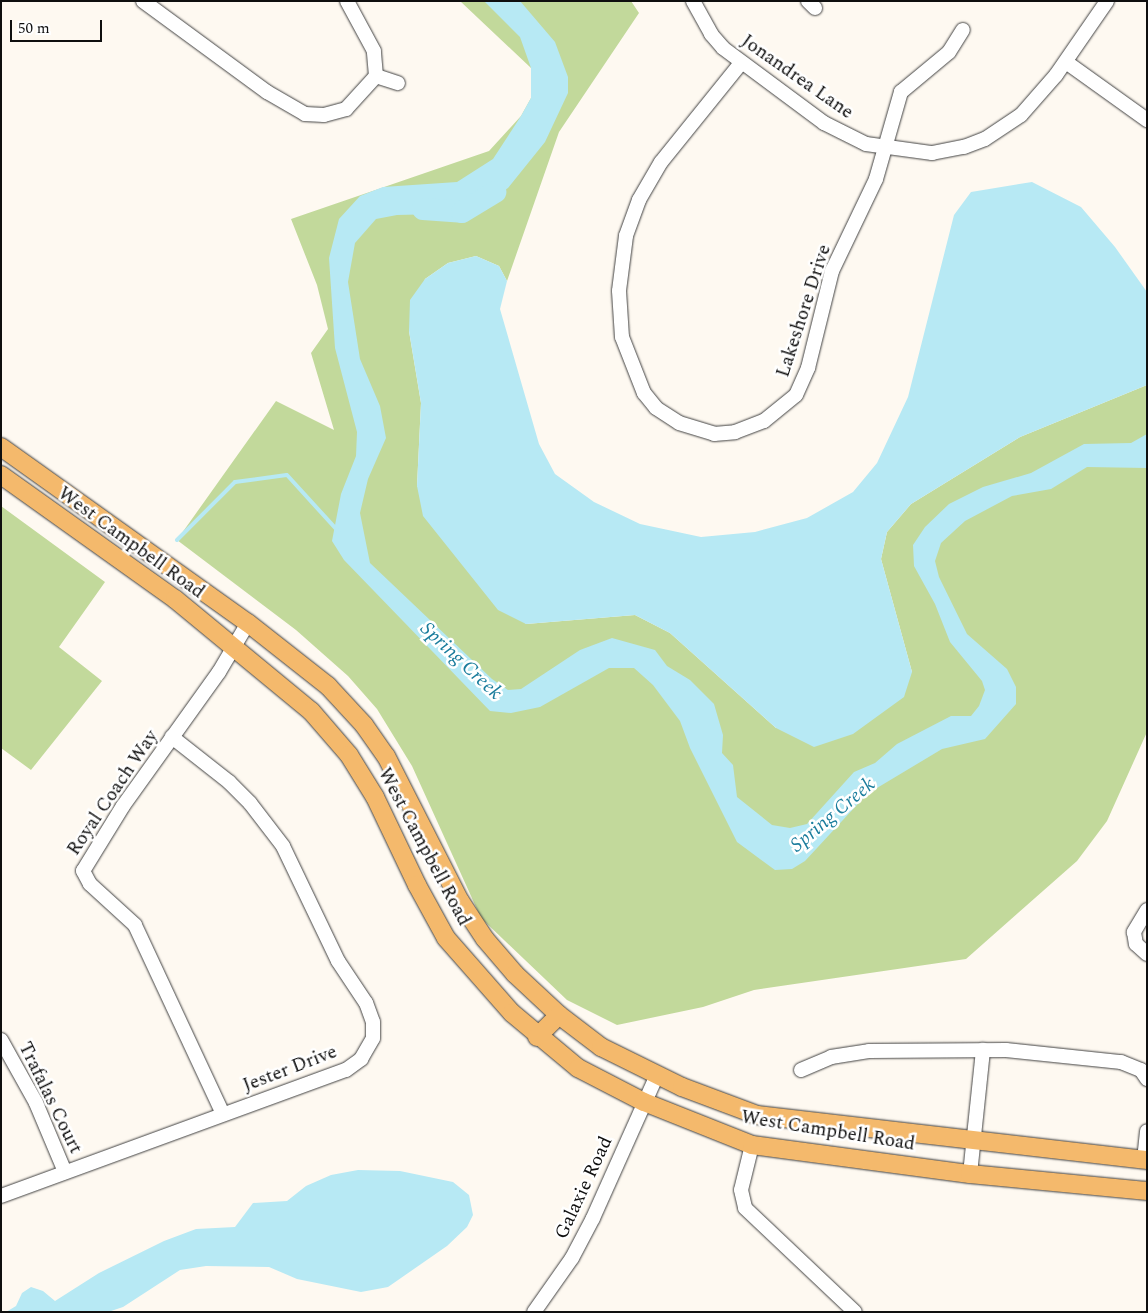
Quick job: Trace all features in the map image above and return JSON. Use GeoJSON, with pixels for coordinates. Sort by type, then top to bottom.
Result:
{"type":"FeatureCollection","features":[{"type":"Feature","properties":{"kind":"main road","name":"West Campbell Road"},"geometry":{"type":"LineString","coordinates":[[1,447],[248,623],[328,686],[364,725],[408,795],[460,901],[515,974],[558,1015],[602,1047],[657,1074],[757,1115],[974,1142],[1145,1160]]}},
{"type":"Feature","properties":{"kind":"main road","name":"West Campbell Road"},"geometry":{"type":"LineString","coordinates":[[1,475],[175,599],[311,711],[349,755],[375,797],[417,885],[446,938],[490,992],[537,1037],[578,1068],[644,1102],[752,1145],[970,1174],[1147,1191]]}},
{"type":"Feature","properties":{"kind":"main road"},"geometry":{"type":"LineString","coordinates":[[537,1037],[558,1015]]}},
{"type":"Feature","properties":{"kind":"street"},"geometry":{"type":"LineString","coordinates":[[143,1],[267,92],[305,114],[324,115],[346,109],[376,76],[374,51],[347,1]]}},
{"type":"Feature","properties":{"kind":"street","name":"Jonandrea Lane"},"geometry":{"type":"LineString","coordinates":[[693,1],[710,34],[740,62],[824,123],[866,144],[885,148],[946,152],[984,139],[1026,110],[1066,62],[1107,1]]}},
{"type":"Feature","properties":{"kind":"street","name":"Lakeshore Drive"},"geometry":{"type":"LineString","coordinates":[[740,62],[649,181],[631,221],[623,253],[620,322],[627,355],[644,393],[656,408],[679,423],[714,434],[735,432],[764,421],[796,395],[808,368],[832,271],[866,202],[885,148],[900,92],[949,52],[964,30]]}},
{"type":"Feature","properties":{"kind":"street"},"geometry":{"type":"LineString","coordinates":[[1066,62],[1147,120]]}},
{"type":"Feature","properties":{"kind":"street"},"geometry":{"type":"LineString","coordinates":[[376,76],[398,83]]}},
{"type":"Feature","properties":{"kind":"street","name":"Royal Coach Way"},"geometry":{"type":"LineString","coordinates":[[223,1114],[135,925],[90,884],[82,872],[123,806],[172,737],[248,623]]}},
{"type":"Feature","properties":{"kind":"street","name":"Jester Drive"},"geometry":{"type":"LineString","coordinates":[[1,1196],[346,1070],[367,1052],[373,1038],[373,1022],[366,1003],[338,961],[284,846],[250,802],[229,782],[172,737]]}},
{"type":"Feature","properties":{"kind":"street"},"geometry":{"type":"LineString","coordinates":[[1147,910],[1134,932],[1136,944],[1147,954]]}},
{"type":"Feature","properties":{"kind":"street","name":"Trafalas Court"},"geometry":{"type":"LineString","coordinates":[[1,1040],[36,1103],[65,1172]]}},
{"type":"Feature","properties":{"kind":"street"},"geometry":{"type":"LineString","coordinates":[[801,1070],[831,1057],[869,1051],[983,1050],[1121,1062],[1141,1070],[1147,1079]]}},
{"type":"Feature","properties":{"kind":"street"},"geometry":{"type":"LineString","coordinates":[[970,1174],[983,1050]]}},
{"type":"Feature","properties":{"kind":"street","name":"Galaxie Road"},"geometry":{"type":"LineString","coordinates":[[541,1310],[593,1218],[657,1074]]}},
{"type":"Feature","properties":{"kind":"street"},"geometry":{"type":"LineString","coordinates":[[1145,1160],[1147,1131]]}},
{"type":"Feature","properties":{"kind":"street"},"geometry":{"type":"LineString","coordinates":[[752,1145],[741,1190],[745,1208],[855,1312]]}},
{"type":"Feature","properties":{"kind":"green space"},"geometry":{"type":"Polygon","coordinates":[[[460,1],[631,1],[639,13],[559,132],[507,281],[499,266],[476,256],[448,263],[425,279],[409,331],[421,403],[417,486],[526,624],[635,615],[670,633],[776,728],[912,672],[881,559],[887,532],[911,504],[1020,437],[1147,385],[1147,732],[1107,821],[1077,861],[966,959],[754,990],[703,1007],[617,1025],[567,1000],[481,918],[412,766],[377,709],[348,676],[296,630],[177,540],[276,401],[334,430],[311,353],[328,329],[317,285],[291,219],[489,151],[521,116],[531,98],[531,68],[460,1]]]}},
{"type":"Feature","properties":{"kind":"green space"},"geometry":{"type":"Polygon","coordinates":[[[1,506],[105,582],[59,647],[102,681],[31,770],[1,748],[1,506]]]}},
{"type":"Feature","properties":{"kind":"water"},"geometry":{"type":"Polygon","coordinates":[[[484,1],[520,1],[555,42],[568,77],[568,93],[545,142],[508,188],[481,205],[439,214],[397,215],[376,219],[355,243],[348,282],[360,359],[380,406],[386,438],[368,479],[360,513],[370,563],[492,679],[508,690],[521,689],[580,650],[612,638],[655,650],[667,666],[690,680],[714,704],[723,735],[722,753],[733,765],[737,797],[772,825],[790,828],[807,824],[854,772],[875,763],[897,744],[951,716],[971,716],[979,706],[985,690],[982,681],[950,642],[935,604],[914,566],[913,545],[925,527],[949,504],[983,487],[1031,473],[1084,444],[1131,443],[1147,434],[1147,468],[1087,467],[1051,489],[1012,496],[965,521],[941,543],[935,561],[939,577],[967,634],[1007,669],[1016,687],[1016,704],[985,739],[942,749],[867,794],[805,861],[792,869],[775,870],[737,842],[690,748],[680,721],[653,685],[634,668],[609,668],[540,707],[511,713],[490,711],[344,560],[332,541],[341,494],[356,456],[357,432],[335,348],[329,258],[339,219],[360,196],[383,187],[457,182],[493,159],[531,98],[531,68],[520,37],[484,1]]]}},
{"type":"Feature","properties":{"kind":"water"},"geometry":{"type":"Polygon","coordinates":[[[1032,182],[1081,207],[1115,247],[1147,292],[1147,385],[1020,437],[911,504],[887,532],[881,559],[912,672],[904,697],[853,734],[814,747],[776,728],[670,633],[635,615],[526,624],[498,610],[423,516],[417,486],[421,403],[409,331],[410,300],[425,279],[448,263],[476,256],[499,266],[507,281],[500,309],[539,444],[555,474],[594,502],[640,524],[701,537],[755,532],[807,518],[853,492],[877,463],[908,397],[954,215],[971,192],[1032,182]]]}},
{"type":"Feature","properties":{"kind":"water"},"geometry":{"type":"Polygon","coordinates":[[[358,1170],[400,1171],[453,1182],[469,1195],[473,1215],[467,1227],[447,1246],[388,1287],[361,1292],[297,1279],[269,1267],[206,1266],[180,1270],[123,1307],[108,1312],[6,1312],[16,1306],[22,1293],[31,1287],[43,1291],[55,1301],[99,1273],[164,1241],[196,1229],[235,1227],[253,1203],[287,1201],[306,1186],[331,1175],[358,1170]]]}},
{"type":"Feature","properties":{"kind":"waterway","name":"Spring Creek"},"geometry":{"type":"LineString","coordinates":[[423,209],[462,212],[495,192]]}},
{"type":"Feature","properties":{"kind":"waterway"},"geometry":{"type":"LineString","coordinates":[[177,540],[235,482],[287,475],[338,531]]}}]}
